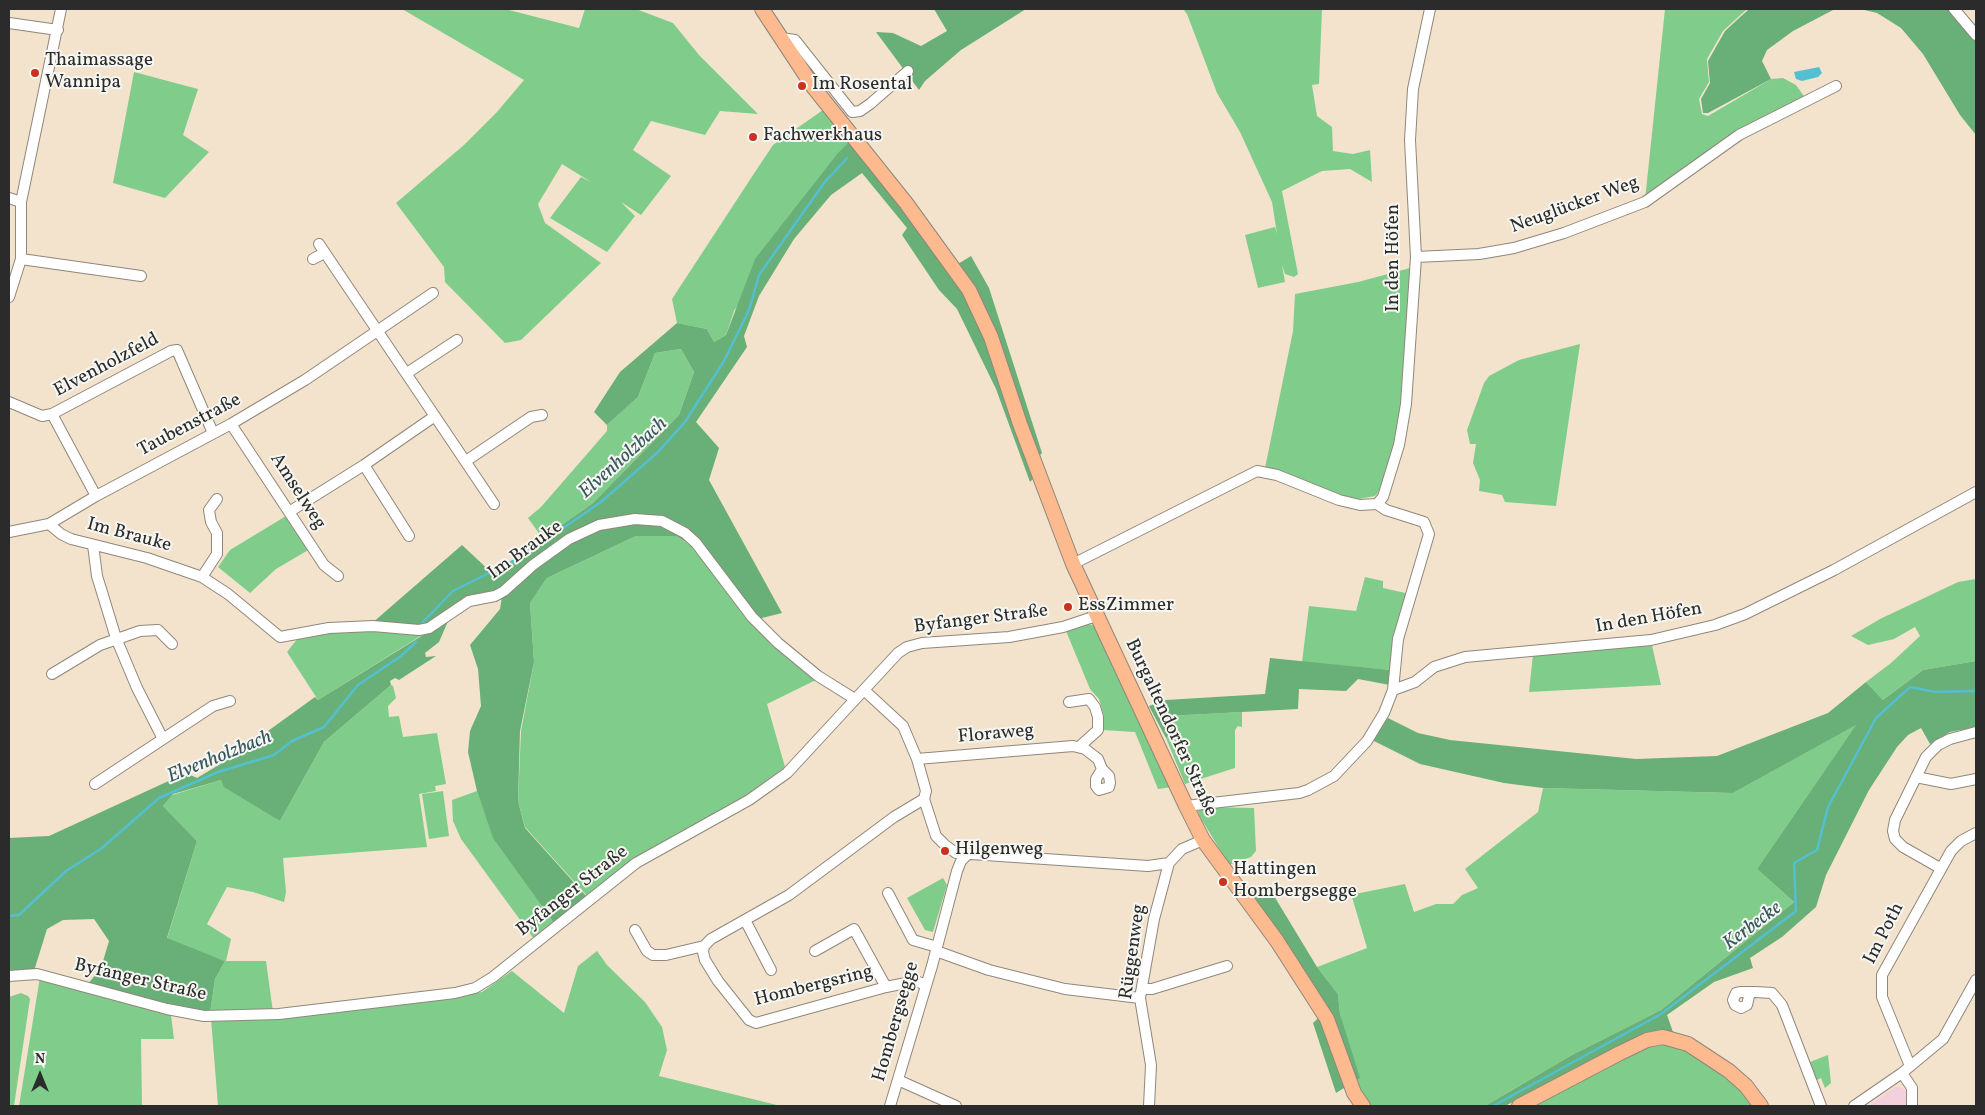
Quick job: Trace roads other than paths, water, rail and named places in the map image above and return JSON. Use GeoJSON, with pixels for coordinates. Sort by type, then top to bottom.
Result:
{"type":"FeatureCollection","features":[{"type":"Feature","properties":{"kind":"main road","name":"Burgaltendorfer Straße"},"geometry":{"type":"LineString","coordinates":[[762,9],[817,92],[890,182],[969,290],[991,337],[1023,433],[1073,564],[1096,616],[1157,739],[1186,806],[1203,840],[1277,941],[1327,1019],[1354,1093],[1363,1106]]}},
{"type":"Feature","properties":{"kind":"main road"},"geometry":{"type":"LineString","coordinates":[[1519,1106],[1647,1040],[1663,1037],[1688,1044],[1729,1071],[1746,1086],[1760,1106]]}},
{"type":"Feature","properties":{"kind":"street"},"geometry":{"type":"LineString","coordinates":[[9,297],[21,259],[21,202],[61,9]]}},
{"type":"Feature","properties":{"kind":"street","name":"In den Höfen"},"geometry":{"type":"LineString","coordinates":[[1377,504],[1386,490],[1404,425],[1416,257],[1410,140],[1413,89],[1430,9]]}},
{"type":"Feature","properties":{"kind":"street"},"geometry":{"type":"LineString","coordinates":[[1954,9],[1976,35]]}},
{"type":"Feature","properties":{"kind":"street"},"geometry":{"type":"LineString","coordinates":[[9,23],[58,30]]}},
{"type":"Feature","properties":{"kind":"street"},"geometry":{"type":"LineString","coordinates":[[782,38],[795,40],[852,112],[860,111],[870,104],[908,71]]}},
{"type":"Feature","properties":{"kind":"street","name":"Neuglücker Weg"},"geometry":{"type":"LineString","coordinates":[[1416,257],[1479,254],[1514,248],[1564,233],[1645,202],[1739,135],[1836,86]]}},
{"type":"Feature","properties":{"kind":"street"},"geometry":{"type":"LineString","coordinates":[[9,198],[21,202]]}},
{"type":"Feature","properties":{"kind":"street"},"geometry":{"type":"LineString","coordinates":[[313,260],[322,248],[494,504]]}},
{"type":"Feature","properties":{"kind":"street"},"geometry":{"type":"LineString","coordinates":[[21,259],[141,276]]}},
{"type":"Feature","properties":{"kind":"street","name":"Taubenstraße"},"geometry":{"type":"LineString","coordinates":[[9,532],[49,524],[96,496],[231,424],[305,380],[433,293]]}},
{"type":"Feature","properties":{"kind":"street"},"geometry":{"type":"LineString","coordinates":[[406,373],[456,340]]}},
{"type":"Feature","properties":{"kind":"street","name":"Elvenholzfeld"},"geometry":{"type":"LineString","coordinates":[[96,496],[47,415],[170,351],[177,350],[213,433]]}},
{"type":"Feature","properties":{"kind":"street"},"geometry":{"type":"LineString","coordinates":[[9,402],[47,415]]}},
{"type":"Feature","properties":{"kind":"street"},"geometry":{"type":"LineString","coordinates":[[466,461],[531,417],[542,415]]}},
{"type":"Feature","properties":{"kind":"street"},"geometry":{"type":"LineString","coordinates":[[290,512],[364,465],[435,416]]}},
{"type":"Feature","properties":{"kind":"street","name":"Amselweg"},"geometry":{"type":"LineString","coordinates":[[231,424],[324,565],[338,576]]}},
{"type":"Feature","properties":{"kind":"street"},"geometry":{"type":"LineString","coordinates":[[364,465],[409,536]]}},
{"type":"Feature","properties":{"kind":"street"},"geometry":{"type":"LineString","coordinates":[[1073,564],[1257,471],[1276,475],[1339,500],[1360,505],[1377,504],[1386,510],[1424,522],[1428,534],[1398,639],[1393,690],[1384,713],[1367,741],[1348,763],[1318,787],[1299,794],[1186,806]]}},
{"type":"Feature","properties":{"kind":"street","name":"In den Höfen"},"geometry":{"type":"LineString","coordinates":[[1393,690],[1415,682],[1434,667],[1465,657],[1535,650],[1587,648],[1651,640],[1715,625],[1745,614],[1834,570],[1976,492]]}},
{"type":"Feature","properties":{"kind":"street"},"geometry":{"type":"LineString","coordinates":[[202,577],[217,554],[217,533],[211,522],[209,510],[217,499]]}},
{"type":"Feature","properties":{"kind":"street","name":"Im Brauke"},"geometry":{"type":"LineString","coordinates":[[49,524],[61,534],[93,545],[147,558],[202,577],[228,594],[280,637],[329,628],[373,626],[419,630],[438,624],[469,602],[495,596],[504,591],[533,564],[569,539],[599,525],[635,519],[662,521],[685,533],[696,543],[752,617],[778,643],[818,676],[855,699]]}},
{"type":"Feature","properties":{"kind":"street"},"geometry":{"type":"LineString","coordinates":[[93,545],[97,576],[116,638],[136,688],[163,739]]}},
{"type":"Feature","properties":{"kind":"street","name":"Byfanger Straße"},"geometry":{"type":"LineString","coordinates":[[9,976],[37,974],[167,1010],[204,1016],[279,1014],[455,993],[475,988],[493,977],[636,864],[750,800],[787,773],[898,653],[907,647],[922,643],[984,640],[1016,636],[1062,627],[1096,616]]}},
{"type":"Feature","properties":{"kind":"street"},"geometry":{"type":"LineString","coordinates":[[52,674],[83,654],[116,638],[140,632],[158,630],[172,644]]}},
{"type":"Feature","properties":{"kind":"street"},"geometry":{"type":"LineString","coordinates":[[864,690],[903,726],[917,759],[926,791],[924,799],[936,836],[940,842],[956,853],[1148,866],[1169,863],[1182,849],[1203,840]]}},
{"type":"Feature","properties":{"kind":"street"},"geometry":{"type":"LineString","coordinates":[[1068,702],[1089,699],[1095,707],[1098,717],[1098,730],[1079,747]]}},
{"type":"Feature","properties":{"kind":"street"},"geometry":{"type":"LineString","coordinates":[[95,784],[213,706],[230,702]]}},
{"type":"Feature","properties":{"kind":"street"},"geometry":{"type":"LineString","coordinates":[[1940,868],[1903,847],[1896,839],[1893,831],[1894,820],[1926,757],[1938,745],[1950,739],[1976,732]]}},
{"type":"Feature","properties":{"kind":"street"},"geometry":{"type":"LineString","coordinates":[[1079,747],[1085,748],[1098,759],[1102,769]]}},
{"type":"Feature","properties":{"kind":"street","name":"Floraweg"},"geometry":{"type":"LineString","coordinates":[[917,759],[1079,747]]}},
{"type":"Feature","properties":{"kind":"street"},"geometry":{"type":"LineString","coordinates":[[1916,777],[1951,784],[1976,778]]}},
{"type":"Feature","properties":{"kind":"street"},"geometry":{"type":"LineString","coordinates":[[635,930],[647,951],[653,955],[666,955],[704,946],[711,939],[788,895],[894,817],[924,799]]}},
{"type":"Feature","properties":{"kind":"street","name":"Im Poth"},"geometry":{"type":"LineString","coordinates":[[1912,1106],[1912,1088],[1882,997],[1881,981],[1894,952],[1940,868],[1951,851],[1961,841],[1976,833]]}},
{"type":"Feature","properties":{"kind":"street","name":"Hombergsegge"},"geometry":{"type":"LineString","coordinates":[[890,1106],[926,985],[956,871],[961,861],[967,855]]}},
{"type":"Feature","properties":{"kind":"street","name":"Rüggenweg"},"geometry":{"type":"LineString","coordinates":[[1149,1106],[1152,1065],[1142,994],[1152,927],[1169,863]]}},
{"type":"Feature","properties":{"kind":"street","name":"Hombergsegge"},"geometry":{"type":"LineString","coordinates":[[888,893],[913,940],[936,949]]}},
{"type":"Feature","properties":{"kind":"street","name":"Hombergsring"},"geometry":{"type":"LineString","coordinates":[[745,920],[771,970]]}},
{"type":"Feature","properties":{"kind":"street","name":"Hombergsring"},"geometry":{"type":"LineString","coordinates":[[815,951],[854,929],[886,987]]}},
{"type":"Feature","properties":{"kind":"street","name":"Hombergsring"},"geometry":{"type":"LineString","coordinates":[[704,946],[703,954],[708,966],[745,1016],[756,1023],[886,987],[916,981],[926,985]]}},
{"type":"Feature","properties":{"kind":"street"},"geometry":{"type":"LineString","coordinates":[[936,949],[989,970],[1065,989],[1142,994],[1152,988],[1227,966]]}},
{"type":"Feature","properties":{"kind":"street"},"geometry":{"type":"LineString","coordinates":[[1854,1106],[1906,1070],[1938,1044],[1948,1032],[1976,980]]}},
{"type":"Feature","properties":{"kind":"street"},"geometry":{"type":"LineString","coordinates":[[1750,992],[1769,992],[1780,1001],[1821,1106]]}},
{"type":"Feature","properties":{"kind":"street"},"geometry":{"type":"LineString","coordinates":[[898,1080],[956,1106]]}},
{"type":"Feature","properties":{"kind":"water"},"geometry":{"type":"Polygon","coordinates":[[[1819,67],[1822,73],[1818,77],[1802,81],[1796,79],[1794,72],[1819,67]]]}},
{"type":"Feature","properties":{"kind":"waterway","name":"Elvenholzbach"},"geometry":{"type":"LineString","coordinates":[[422,623],[453,591],[521,557],[601,502],[658,452],[685,422],[724,361],[749,310],[759,275],[824,183],[847,158]]}},
{"type":"Feature","properties":{"kind":"waterway","name":"Elvenholzbach"},"geometry":{"type":"LineString","coordinates":[[9,916],[19,915],[66,871],[102,848],[159,798],[218,772],[274,755],[292,741],[324,727],[358,685],[401,656],[416,642]]}},
{"type":"Feature","properties":{"kind":"waterway","name":"Kerbecke"},"geometry":{"type":"LineString","coordinates":[[1493,1106],[1661,1014],[1796,911],[1794,863],[1817,850],[1828,807],[1876,718],[1910,687],[1935,692],[1976,691]]}},
{"type":"Feature","properties":{"kind":"place","name":"Thaimassage Wannipa"},"geometry":{"type":"Point","coordinates":[35,73]}},
{"type":"Feature","properties":{"kind":"place","name":"Im Rosental"},"geometry":{"type":"Point","coordinates":[802,86]}},
{"type":"Feature","properties":{"kind":"place","name":"Fachwerkhaus"},"geometry":{"type":"Point","coordinates":[753,137]}},
{"type":"Feature","properties":{"kind":"place","name":"EssZimmer"},"geometry":{"type":"Point","coordinates":[1068,607]}},
{"type":"Feature","properties":{"kind":"place","name":"Hilgenweg"},"geometry":{"type":"Point","coordinates":[945,851]}},
{"type":"Feature","properties":{"kind":"place","name":"Hattingen Hombergsegge"},"geometry":{"type":"Point","coordinates":[1223,882]}}]}
